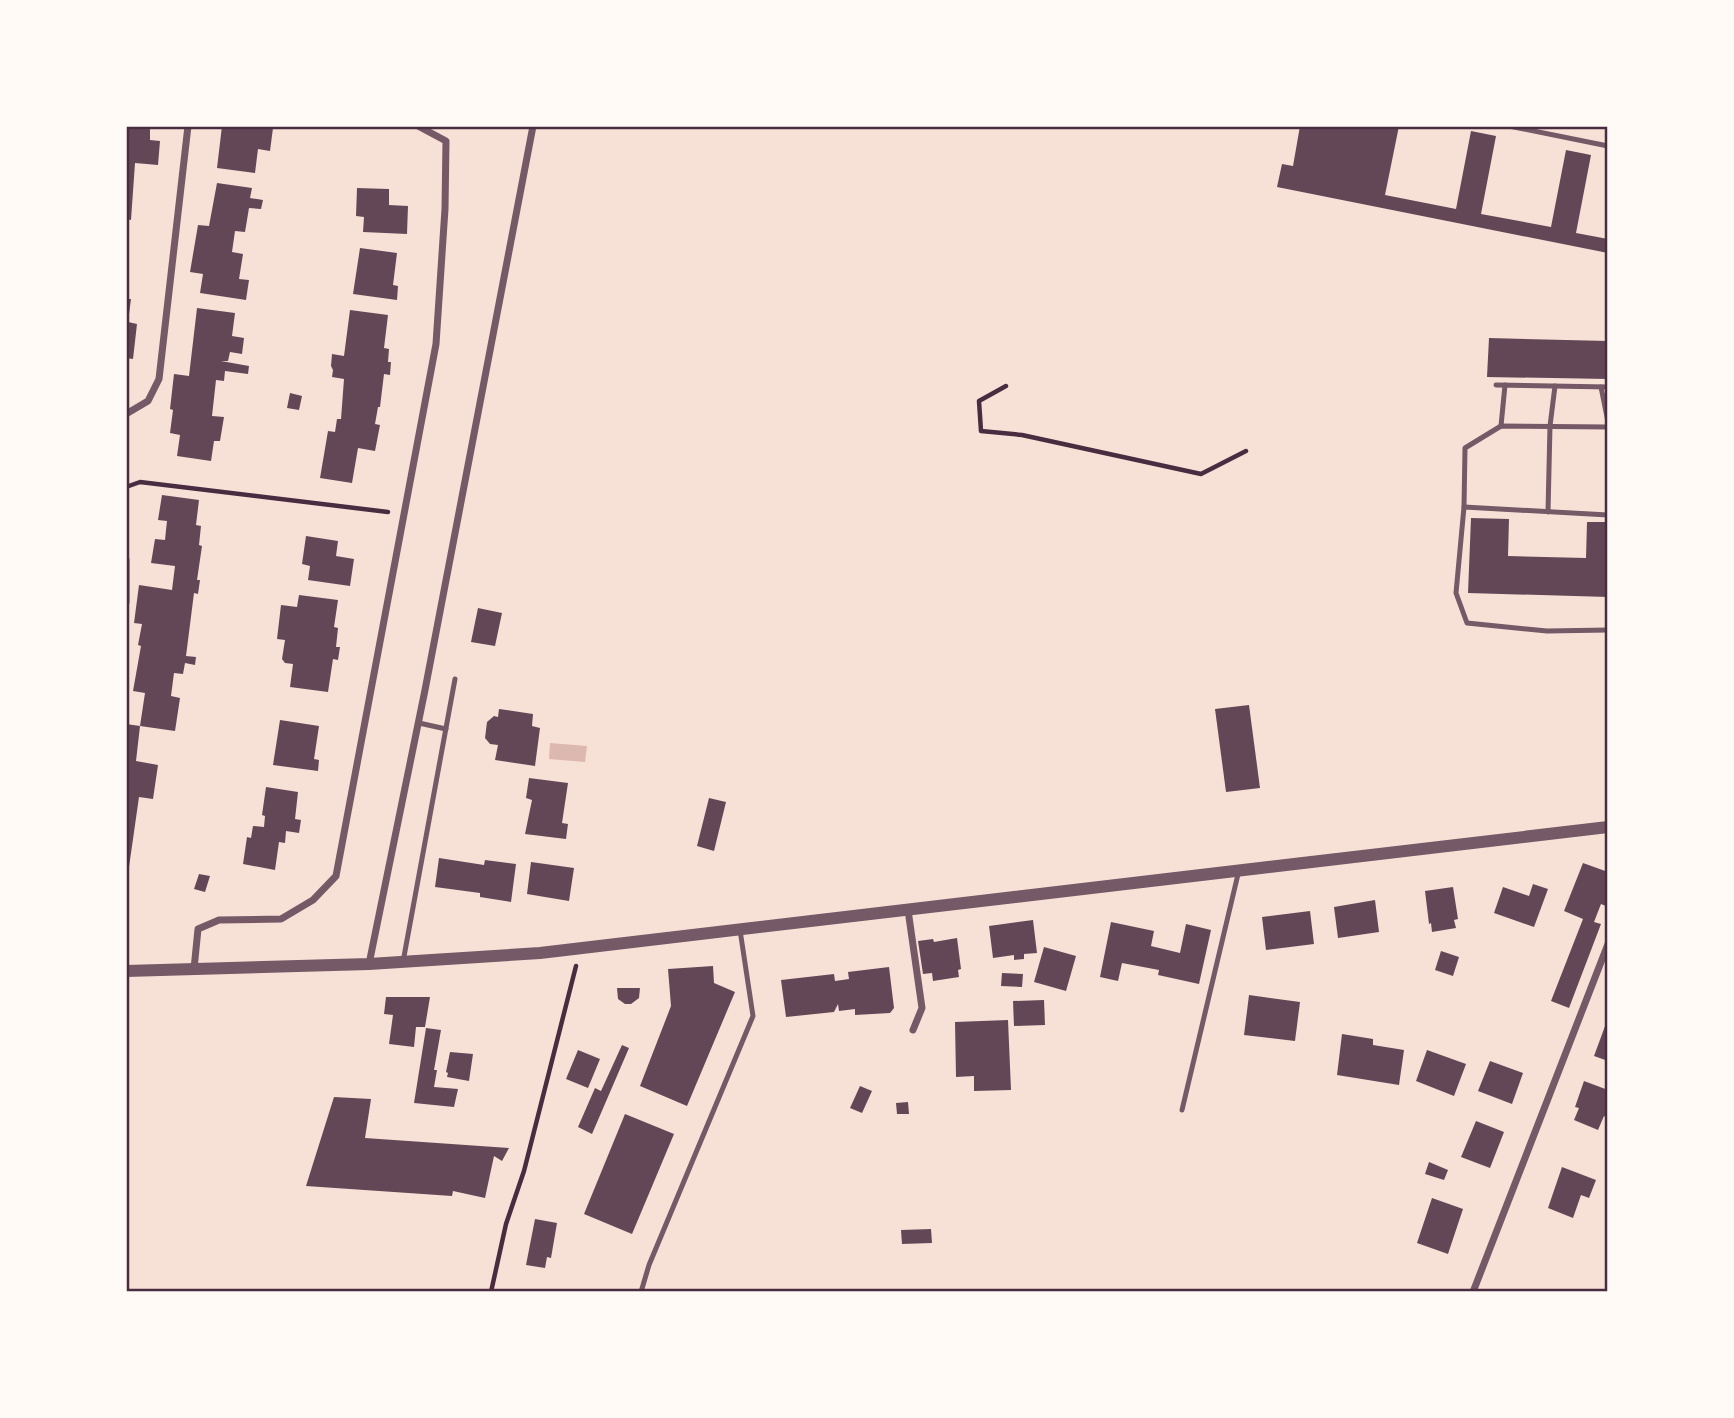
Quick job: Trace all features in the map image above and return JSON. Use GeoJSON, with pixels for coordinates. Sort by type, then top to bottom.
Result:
{"type":"FeatureCollection","features":[{"type":"Feature","properties":{"kind":"street"},"geometry":{"type":"LineString","coordinates":[[126,414],[148,401],[159,379],[188,126]]}},
{"type":"Feature","properties":{"kind":"street"},"geometry":{"type":"LineString","coordinates":[[194,969],[198,929],[219,920],[281,919],[313,900],[337,876],[436,344],[445,209],[446,141],[418,126]]}},
{"type":"Feature","properties":{"kind":"street"},"geometry":{"type":"LineString","coordinates":[[369,964],[419,723],[533,126]]}},
{"type":"Feature","properties":{"kind":"street"},"geometry":{"type":"LineString","coordinates":[[126,560],[126,603]]}},
{"type":"Feature","properties":{"kind":"street"},"geometry":{"type":"LineString","coordinates":[[126,971],[369,964],[580,949],[1608,827]]}},
{"type":"Feature","properties":{"kind":"street"},"geometry":{"type":"LineString","coordinates":[[908,910],[922,1008],[913,1030]]}},
{"type":"Feature","properties":{"kind":"street"},"geometry":{"type":"LineString","coordinates":[[1473,1292],[1608,944]]}},
{"type":"Feature","properties":{"kind":"lane"},"geometry":{"type":"LineString","coordinates":[[1509,126],[1608,146]]}},
{"type":"Feature","properties":{"kind":"lane"},"geometry":{"type":"LineString","coordinates":[[1496,385],[1605,387],[1608,424],[1502,426],[1465,448],[1464,507],[1457,593],[1467,623],[1547,631],[1608,630]]}},
{"type":"Feature","properties":{"kind":"lane"},"geometry":{"type":"LineString","coordinates":[[1502,426],[1505,385]]}},
{"type":"Feature","properties":{"kind":"lane"},"geometry":{"type":"LineString","coordinates":[[1548,512],[1550,426],[1555,386]]}},
{"type":"Feature","properties":{"kind":"lane"},"geometry":{"type":"LineString","coordinates":[[1464,507],[1608,515]]}},
{"type":"Feature","properties":{"kind":"lane"},"geometry":{"type":"LineString","coordinates":[[403,962],[455,680]]}},
{"type":"Feature","properties":{"kind":"lane"},"geometry":{"type":"LineString","coordinates":[[419,723],[446,729]]}},
{"type":"Feature","properties":{"kind":"lane"},"geometry":{"type":"LineString","coordinates":[[1182,1110],[1239,870]]}},
{"type":"Feature","properties":{"kind":"lane"},"geometry":{"type":"LineString","coordinates":[[641,1292],[649,1265],[753,1016],[740,930]]}},
{"type":"Feature","properties":{"kind":"path"},"geometry":{"type":"LineString","coordinates":[[1006,386],[979,401],[981,430],[1022,435],[1201,474],[1246,451]]}},
{"type":"Feature","properties":{"kind":"path"},"geometry":{"type":"LineString","coordinates":[[126,487],[140,482],[405,514]]}},
{"type":"Feature","properties":{"kind":"path"},"geometry":{"type":"LineString","coordinates":[[491,1292],[506,1224],[524,1171],[580,949]]}},
{"type":"Feature","properties":{"kind":"shaded area"},"geometry":{"type":"Polygon","coordinates":[[[550,743],[587,746],[585,762],[549,759],[550,743]]]}},
{"type":"Feature","properties":{"kind":"building"},"geometry":{"type":"Polygon","coordinates":[[[126,126],[150,126],[150,140],[160,141],[158,165],[135,163],[131,220],[126,219],[126,126]]]}},
{"type":"Feature","properties":{"kind":"building"},"geometry":{"type":"Polygon","coordinates":[[[222,126],[273,128],[270,151],[258,149],[255,173],[217,168],[222,126]]]}},
{"type":"Feature","properties":{"kind":"building"},"geometry":{"type":"Polygon","coordinates":[[[1300,126],[1399,126],[1385,195],[1456,209],[1471,131],[1496,136],[1481,214],[1551,227],[1566,150],[1591,155],[1576,233],[1608,239],[1608,253],[1277,187],[1282,164],[1293,166],[1300,126]]]}},
{"type":"Feature","properties":{"kind":"building"},"geometry":{"type":"Polygon","coordinates":[[[217,183],[252,188],[250,198],[263,200],[261,209],[249,208],[245,232],[235,231],[232,252],[243,254],[239,279],[249,280],[246,300],[200,293],[203,274],[190,272],[198,225],[209,226],[217,183]]]}},
{"type":"Feature","properties":{"kind":"building"},"geometry":{"type":"Polygon","coordinates":[[[357,188],[389,189],[389,205],[408,206],[407,234],[363,232],[364,217],[356,216],[357,188]]]}},
{"type":"Feature","properties":{"kind":"building"},"geometry":{"type":"Polygon","coordinates":[[[360,248],[397,253],[393,285],[398,286],[397,300],[353,294],[360,248]]]}},
{"type":"Feature","properties":{"kind":"building"},"geometry":{"type":"Polygon","coordinates":[[[126,299],[131,299],[128,322],[137,324],[133,359],[126,358],[126,299]]]}},
{"type":"Feature","properties":{"kind":"building"},"geometry":{"type":"Polygon","coordinates":[[[197,308],[235,313],[232,336],[244,338],[242,354],[230,352],[228,361],[221,361],[249,366],[248,374],[225,371],[224,381],[216,380],[212,416],[224,417],[220,441],[214,441],[211,461],[177,456],[180,435],[170,433],[174,374],[189,376],[197,308]]]}},
{"type":"Feature","properties":{"kind":"building"},"geometry":{"type":"Polygon","coordinates":[[[350,310],[388,315],[384,348],[389,349],[388,362],[391,362],[390,375],[384,374],[378,407],[375,424],[380,425],[375,451],[358,448],[352,483],[320,478],[328,431],[335,432],[337,419],[341,419],[344,379],[332,377],[331,366],[332,354],[344,356],[350,310]]]}},
{"type":"Feature","properties":{"kind":"building"},"geometry":{"type":"Polygon","coordinates":[[[1489,338],[1608,341],[1608,379],[1487,377],[1489,338]]]}},
{"type":"Feature","properties":{"kind":"building"},"geometry":{"type":"Polygon","coordinates":[[[290,393],[302,396],[299,410],[287,408],[290,393]]]}},
{"type":"Feature","properties":{"kind":"building"},"geometry":{"type":"Polygon","coordinates":[[[162,495],[199,500],[196,525],[201,526],[199,545],[202,546],[197,580],[200,580],[198,594],[194,593],[186,656],[196,657],[195,665],[185,663],[183,674],[174,673],[171,696],[180,698],[175,731],[140,726],[145,693],[133,691],[141,646],[138,645],[142,624],[134,623],[139,585],[172,590],[175,566],[151,563],[155,539],[165,540],[167,521],[158,520],[162,495]]]}},
{"type":"Feature","properties":{"kind":"building"},"geometry":{"type":"Polygon","coordinates":[[[1471,518],[1509,519],[1508,556],[1586,558],[1587,522],[1608,522],[1608,597],[1468,593],[1471,518]]]}},
{"type":"Feature","properties":{"kind":"building"},"geometry":{"type":"Polygon","coordinates":[[[306,536],[338,541],[336,556],[354,559],[350,586],[308,580],[310,566],[302,564],[306,536]]]}},
{"type":"Feature","properties":{"kind":"building"},"geometry":{"type":"Polygon","coordinates":[[[299,595],[338,600],[334,627],[338,628],[336,647],[340,647],[338,660],[333,659],[328,692],[290,687],[293,664],[285,663],[282,659],[285,640],[277,639],[281,605],[297,607],[299,595]]]}},
{"type":"Feature","properties":{"kind":"building"},"geometry":{"type":"Polygon","coordinates":[[[478,608],[502,613],[495,646],[471,642],[478,608]]]}},
{"type":"Feature","properties":{"kind":"building"},"geometry":{"type":"Polygon","coordinates":[[[1249,705],[1260,788],[1226,792],[1215,709],[1249,705]]]}},
{"type":"Feature","properties":{"kind":"building"},"geometry":{"type":"Polygon","coordinates":[[[499,709],[533,714],[532,726],[540,728],[535,766],[495,760],[498,745],[490,744],[485,738],[487,722],[494,716],[498,717],[499,709]]]}},
{"type":"Feature","properties":{"kind":"building"},"geometry":{"type":"Polygon","coordinates":[[[280,720],[319,726],[314,759],[319,760],[318,771],[273,765],[280,720]]]}},
{"type":"Feature","properties":{"kind":"building"},"geometry":{"type":"Polygon","coordinates":[[[126,724],[140,726],[136,761],[158,765],[153,799],[139,797],[128,874],[126,724]]]}},
{"type":"Feature","properties":{"kind":"building"},"geometry":{"type":"Polygon","coordinates":[[[529,778],[568,783],[562,823],[568,824],[566,839],[525,834],[532,800],[526,798],[529,778]]]}},
{"type":"Feature","properties":{"kind":"building"},"geometry":{"type":"Polygon","coordinates":[[[266,787],[298,792],[295,819],[301,820],[299,833],[286,831],[285,843],[279,842],[275,870],[243,864],[247,837],[251,838],[253,826],[264,827],[265,816],[262,815],[266,787]]]}},
{"type":"Feature","properties":{"kind":"building"},"geometry":{"type":"Polygon","coordinates":[[[709,798],[726,802],[714,851],[697,846],[709,798]]]}},
{"type":"Feature","properties":{"kind":"building"},"geometry":{"type":"Polygon","coordinates":[[[439,858],[484,865],[485,860],[516,864],[511,902],[480,897],[480,893],[435,887],[439,858]]]}},
{"type":"Feature","properties":{"kind":"building"},"geometry":{"type":"Polygon","coordinates":[[[531,862],[574,868],[569,901],[527,894],[531,862]]]}},
{"type":"Feature","properties":{"kind":"building"},"geometry":{"type":"Polygon","coordinates":[[[1583,863],[1608,872],[1608,907],[1601,904],[1594,922],[1601,924],[1569,1008],[1551,1001],[1583,919],[1564,911],[1583,863]]]}},
{"type":"Feature","properties":{"kind":"building"},"geometry":{"type":"Polygon","coordinates":[[[199,874],[210,876],[205,892],[194,889],[199,874]]]}},
{"type":"Feature","properties":{"kind":"building"},"geometry":{"type":"Polygon","coordinates":[[[1533,884],[1548,889],[1534,927],[1494,913],[1503,887],[1529,896],[1533,884]]]}},
{"type":"Feature","properties":{"kind":"building"},"geometry":{"type":"Polygon","coordinates":[[[1453,887],[1458,919],[1454,920],[1456,928],[1432,932],[1425,891],[1453,887]]]}},
{"type":"Feature","properties":{"kind":"building"},"geometry":{"type":"Polygon","coordinates":[[[1375,900],[1379,932],[1338,938],[1334,907],[1375,900]]]}},
{"type":"Feature","properties":{"kind":"building"},"geometry":{"type":"Polygon","coordinates":[[[1310,911],[1314,944],[1266,950],[1262,917],[1310,911]]]}},
{"type":"Feature","properties":{"kind":"building"},"geometry":{"type":"Polygon","coordinates":[[[1033,920],[1037,953],[1024,954],[1024,959],[1014,960],[1014,955],[993,958],[989,926],[1033,920]]]}},
{"type":"Feature","properties":{"kind":"building"},"geometry":{"type":"Polygon","coordinates":[[[1111,922],[1154,931],[1151,946],[1180,953],[1186,924],[1211,930],[1199,984],[1158,975],[1159,970],[1122,963],[1118,981],[1100,977],[1111,922]]]}},
{"type":"Feature","properties":{"kind":"building"},"geometry":{"type":"Polygon","coordinates":[[[957,938],[961,969],[958,970],[959,977],[933,981],[932,973],[923,974],[918,941],[933,939],[934,942],[957,938]]]}},
{"type":"Feature","properties":{"kind":"building"},"geometry":{"type":"Polygon","coordinates":[[[1044,947],[1076,956],[1066,991],[1034,982],[1044,947]]]}},
{"type":"Feature","properties":{"kind":"building"},"geometry":{"type":"Polygon","coordinates":[[[1441,951],[1459,957],[1453,976],[1435,970],[1441,951]]]}},
{"type":"Feature","properties":{"kind":"building"},"geometry":{"type":"Polygon","coordinates":[[[713,966],[714,983],[735,992],[687,1106],[640,1086],[671,1006],[668,969],[713,966]]]}},
{"type":"Feature","properties":{"kind":"building"},"geometry":{"type":"Polygon","coordinates":[[[889,967],[894,1008],[890,1013],[855,1015],[855,1009],[839,1011],[838,1004],[834,1012],[786,1017],[781,980],[834,974],[835,981],[849,979],[848,972],[889,967]]]}},
{"type":"Feature","properties":{"kind":"building"},"geometry":{"type":"Polygon","coordinates":[[[1002,973],[1023,974],[1022,987],[1001,986],[1002,973]]]}},
{"type":"Feature","properties":{"kind":"building"},"geometry":{"type":"Polygon","coordinates":[[[617,988],[640,988],[639,998],[631,1004],[625,1004],[618,999],[617,988]]]}},
{"type":"Feature","properties":{"kind":"building"},"geometry":{"type":"Polygon","coordinates":[[[1249,995],[1300,1002],[1295,1041],[1244,1035],[1249,995]]]}},
{"type":"Feature","properties":{"kind":"building"},"geometry":{"type":"Polygon","coordinates":[[[386,997],[430,997],[425,1027],[416,1027],[414,1047],[389,1044],[393,1015],[384,1014],[386,997]]]}},
{"type":"Feature","properties":{"kind":"building"},"geometry":{"type":"Polygon","coordinates":[[[1044,1000],[1045,1025],[1014,1026],[1013,1001],[1044,1000]]]}},
{"type":"Feature","properties":{"kind":"building"},"geometry":{"type":"Polygon","coordinates":[[[1608,1018],[1608,1061],[1594,1056],[1608,1018]]]}},
{"type":"Feature","properties":{"kind":"building"},"geometry":{"type":"Polygon","coordinates":[[[1008,1020],[1011,1090],[974,1091],[974,1076],[956,1077],[955,1022],[1008,1020]]]}},
{"type":"Feature","properties":{"kind":"building"},"geometry":{"type":"Polygon","coordinates":[[[426,1028],[441,1030],[434,1087],[458,1089],[454,1107],[414,1103],[426,1028]]]}},
{"type":"Feature","properties":{"kind":"building"},"geometry":{"type":"Polygon","coordinates":[[[1342,1034],[1373,1039],[1373,1045],[1404,1050],[1399,1085],[1337,1075],[1342,1034]]]}},
{"type":"Feature","properties":{"kind":"building"},"geometry":{"type":"Polygon","coordinates":[[[622,1045],[629,1048],[592,1134],[578,1127],[595,1088],[601,1091],[622,1045]]]}},
{"type":"Feature","properties":{"kind":"building"},"geometry":{"type":"Polygon","coordinates":[[[578,1050],[600,1059],[588,1088],[566,1079],[578,1050]]]}},
{"type":"Feature","properties":{"kind":"building"},"geometry":{"type":"Polygon","coordinates":[[[1427,1050],[1466,1064],[1454,1096],[1416,1081],[1427,1050]]]}},
{"type":"Feature","properties":{"kind":"building"},"geometry":{"type":"Polygon","coordinates":[[[450,1052],[473,1054],[469,1081],[447,1077],[450,1052]]]}},
{"type":"Feature","properties":{"kind":"building"},"geometry":{"type":"Polygon","coordinates":[[[1490,1061],[1523,1073],[1512,1104],[1478,1091],[1490,1061]]]}},
{"type":"Feature","properties":{"kind":"building"},"geometry":{"type":"Polygon","coordinates":[[[1584,1081],[1608,1090],[1608,1118],[1604,1116],[1598,1130],[1574,1120],[1579,1108],[1575,1107],[1584,1081]]]}},
{"type":"Feature","properties":{"kind":"building"},"geometry":{"type":"Polygon","coordinates":[[[860,1086],[872,1091],[862,1113],[850,1108],[860,1086]]]}},
{"type":"Feature","properties":{"kind":"building"},"geometry":{"type":"Polygon","coordinates":[[[334,1097],[371,1099],[365,1138],[509,1148],[502,1161],[494,1156],[485,1198],[453,1191],[452,1196],[306,1186],[334,1097]]]}},
{"type":"Feature","properties":{"kind":"building"},"geometry":{"type":"Polygon","coordinates":[[[908,1102],[909,1114],[897,1114],[896,1103],[908,1102]]]}},
{"type":"Feature","properties":{"kind":"building"},"geometry":{"type":"Polygon","coordinates":[[[625,1114],[674,1134],[632,1234],[584,1214],[625,1114]]]}},
{"type":"Feature","properties":{"kind":"building"},"geometry":{"type":"Polygon","coordinates":[[[1476,1121],[1504,1132],[1490,1168],[1461,1157],[1476,1121]]]}},
{"type":"Feature","properties":{"kind":"building"},"geometry":{"type":"Polygon","coordinates":[[[1429,1162],[1448,1170],[1444,1180],[1425,1174],[1429,1162]]]}},
{"type":"Feature","properties":{"kind":"building"},"geometry":{"type":"Polygon","coordinates":[[[1562,1167],[1596,1180],[1589,1198],[1581,1195],[1573,1218],[1548,1208],[1562,1167]]]}},
{"type":"Feature","properties":{"kind":"building"},"geometry":{"type":"Polygon","coordinates":[[[1432,1198],[1463,1209],[1448,1254],[1417,1243],[1432,1198]]]}},
{"type":"Feature","properties":{"kind":"building"},"geometry":{"type":"Polygon","coordinates":[[[535,1219],[557,1223],[551,1258],[547,1257],[545,1268],[526,1265],[535,1219]]]}},
{"type":"Feature","properties":{"kind":"building"},"geometry":{"type":"Polygon","coordinates":[[[931,1229],[932,1243],[902,1244],[901,1230],[931,1229]]]}}]}
